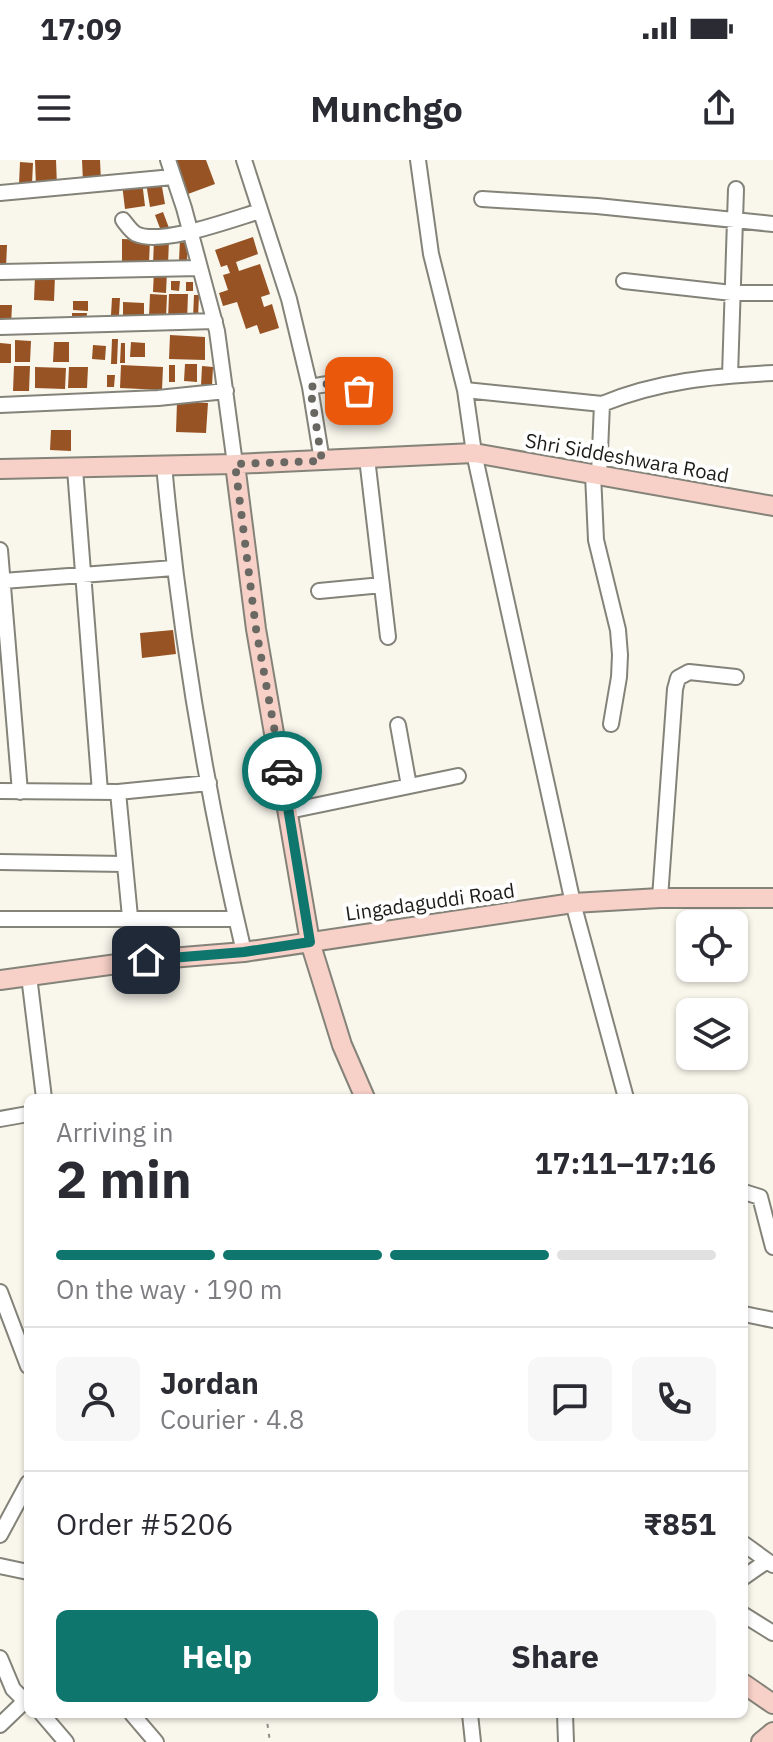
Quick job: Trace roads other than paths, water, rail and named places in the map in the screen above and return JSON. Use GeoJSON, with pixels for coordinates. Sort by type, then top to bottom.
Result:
{"type":"FeatureCollection","features":[{"type":"Feature","properties":{"kind":"street"},"geometry":{"type":"LineString","coordinates":[[168,160],[215,321],[256,629],[310,942],[342,1045],[363,1094]]}},
{"type":"Feature","properties":{"kind":"street"},"geometry":{"type":"LineString","coordinates":[[244,160],[289,299],[310,387],[322,461]]}},
{"type":"Feature","properties":{"kind":"street"},"geometry":{"type":"LineString","coordinates":[[418,160],[431,254],[465,390],[474,453],[573,903],[625,1094]]}},
{"type":"Feature","properties":{"kind":"street"},"geometry":{"type":"LineString","coordinates":[[0,193],[173,177]]}},
{"type":"Feature","properties":{"kind":"street"},"geometry":{"type":"LineString","coordinates":[[730,376],[736,189]]}},
{"type":"Feature","properties":{"kind":"street"},"geometry":{"type":"LineString","coordinates":[[482,199],[597,206],[773,224]]}},
{"type":"Feature","properties":{"kind":"street"},"geometry":{"type":"LineString","coordinates":[[123,220],[132,231],[147,237],[191,232],[260,211]]}},
{"type":"Feature","properties":{"kind":"street"},"geometry":{"type":"LineString","coordinates":[[0,272],[200,268]]}},
{"type":"Feature","properties":{"kind":"street"},"geometry":{"type":"LineString","coordinates":[[624,281],[732,293],[773,293]]}},
{"type":"Feature","properties":{"kind":"street"},"geometry":{"type":"LineString","coordinates":[[0,327],[215,321]]}},
{"type":"Feature","properties":{"kind":"street"},"geometry":{"type":"LineString","coordinates":[[465,390],[602,404],[637,390],[685,380],[773,373]]}},
{"type":"Feature","properties":{"kind":"street"},"geometry":{"type":"LineString","coordinates":[[310,387],[332,383],[352,385],[368,406]]}},
{"type":"Feature","properties":{"kind":"street"},"geometry":{"type":"LineString","coordinates":[[0,405],[158,398],[226,391]]}},
{"type":"Feature","properties":{"kind":"street"},"geometry":{"type":"LineString","coordinates":[[602,404],[596,474],[596,540],[618,630],[620,655],[611,724]]}},
{"type":"Feature","properties":{"kind":"street","name":"Shri Siddeshwara Road"},"geometry":{"type":"LineString","coordinates":[[0,469],[235,464],[474,453],[773,506]]}},
{"type":"Feature","properties":{"kind":"street"},"geometry":{"type":"LineString","coordinates":[[367,458],[388,637]]}},
{"type":"Feature","properties":{"kind":"street"},"geometry":{"type":"LineString","coordinates":[[164,465],[174,568],[209,783],[244,952]]}},
{"type":"Feature","properties":{"kind":"street"},"geometry":{"type":"LineString","coordinates":[[75,469],[100,792]]}},
{"type":"Feature","properties":{"kind":"street"},"geometry":{"type":"LineString","coordinates":[[0,550],[20,792]]}},
{"type":"Feature","properties":{"kind":"street"},"geometry":{"type":"LineString","coordinates":[[3,581],[174,568]]}},
{"type":"Feature","properties":{"kind":"street"},"geometry":{"type":"LineString","coordinates":[[319,591],[382,585]]}},
{"type":"Feature","properties":{"kind":"street"},"geometry":{"type":"LineString","coordinates":[[660,898],[678,678],[689,672],[736,677]]}},
{"type":"Feature","properties":{"kind":"street"},"geometry":{"type":"LineString","coordinates":[[398,725],[409,786]]}},
{"type":"Feature","properties":{"kind":"street"},"geometry":{"type":"LineString","coordinates":[[289,811],[458,776]]}},
{"type":"Feature","properties":{"kind":"street"},"geometry":{"type":"LineString","coordinates":[[0,791],[118,792],[209,783]]}},
{"type":"Feature","properties":{"kind":"street"},"geometry":{"type":"LineString","coordinates":[[118,792],[130,917]]}},
{"type":"Feature","properties":{"kind":"street"},"geometry":{"type":"LineString","coordinates":[[0,862],[124,864]]}},
{"type":"Feature","properties":{"kind":"street","name":"Lingadaguddi Road"},"geometry":{"type":"LineString","coordinates":[[0,980],[146,960],[244,952],[573,903],[660,898],[773,898]]}},
{"type":"Feature","properties":{"kind":"street"},"geometry":{"type":"LineString","coordinates":[[0,919],[236,919]]}},
{"type":"Feature","properties":{"kind":"street"},"geometry":{"type":"LineString","coordinates":[[29,976],[44,1094]]}},
{"type":"Feature","properties":{"kind":"street"},"geometry":{"type":"LineString","coordinates":[[0,1119],[24,1115]]}},
{"type":"Feature","properties":{"kind":"street"},"geometry":{"type":"LineString","coordinates":[[748,1193],[760,1197],[773,1247]]}},
{"type":"Feature","properties":{"kind":"street"},"geometry":{"type":"LineString","coordinates":[[0,1292],[24,1355]]}},
{"type":"Feature","properties":{"kind":"street"},"geometry":{"type":"LineString","coordinates":[[748,1315],[773,1320]]}},
{"type":"Feature","properties":{"kind":"street"},"geometry":{"type":"LineString","coordinates":[[2,1526],[24,1490]]}},
{"type":"Feature","properties":{"kind":"street"},"geometry":{"type":"LineString","coordinates":[[748,1547],[770,1563],[748,1575]]}},
{"type":"Feature","properties":{"kind":"street"},"geometry":{"type":"LineString","coordinates":[[0,1566],[24,1571]]}},
{"type":"Feature","properties":{"kind":"street"},"geometry":{"type":"LineString","coordinates":[[748,1617],[773,1633]]}},
{"type":"Feature","properties":{"kind":"street"},"geometry":{"type":"LineString","coordinates":[[0,1658],[13,1689],[24,1701]]}},
{"type":"Feature","properties":{"kind":"street"},"geometry":{"type":"LineString","coordinates":[[748,1687],[773,1704]]}},
{"type":"Feature","properties":{"kind":"street"},"geometry":{"type":"LineString","coordinates":[[0,1725],[24,1705]]}},
{"type":"Feature","properties":{"kind":"street"},"geometry":{"type":"LineString","coordinates":[[45,1718],[66,1742]]}},
{"type":"Feature","properties":{"kind":"street"},"geometry":{"type":"LineString","coordinates":[[135,1718],[156,1742]]}},
{"type":"Feature","properties":{"kind":"street"},"geometry":{"type":"LineString","coordinates":[[470,1718],[473,1742]]}},
{"type":"Feature","properties":{"kind":"street"},"geometry":{"type":"LineString","coordinates":[[565,1718],[566,1742]]}},
{"type":"Feature","properties":{"kind":"street"},"geometry":{"type":"LineString","coordinates":[[761,1742],[773,1732]]}}]}
